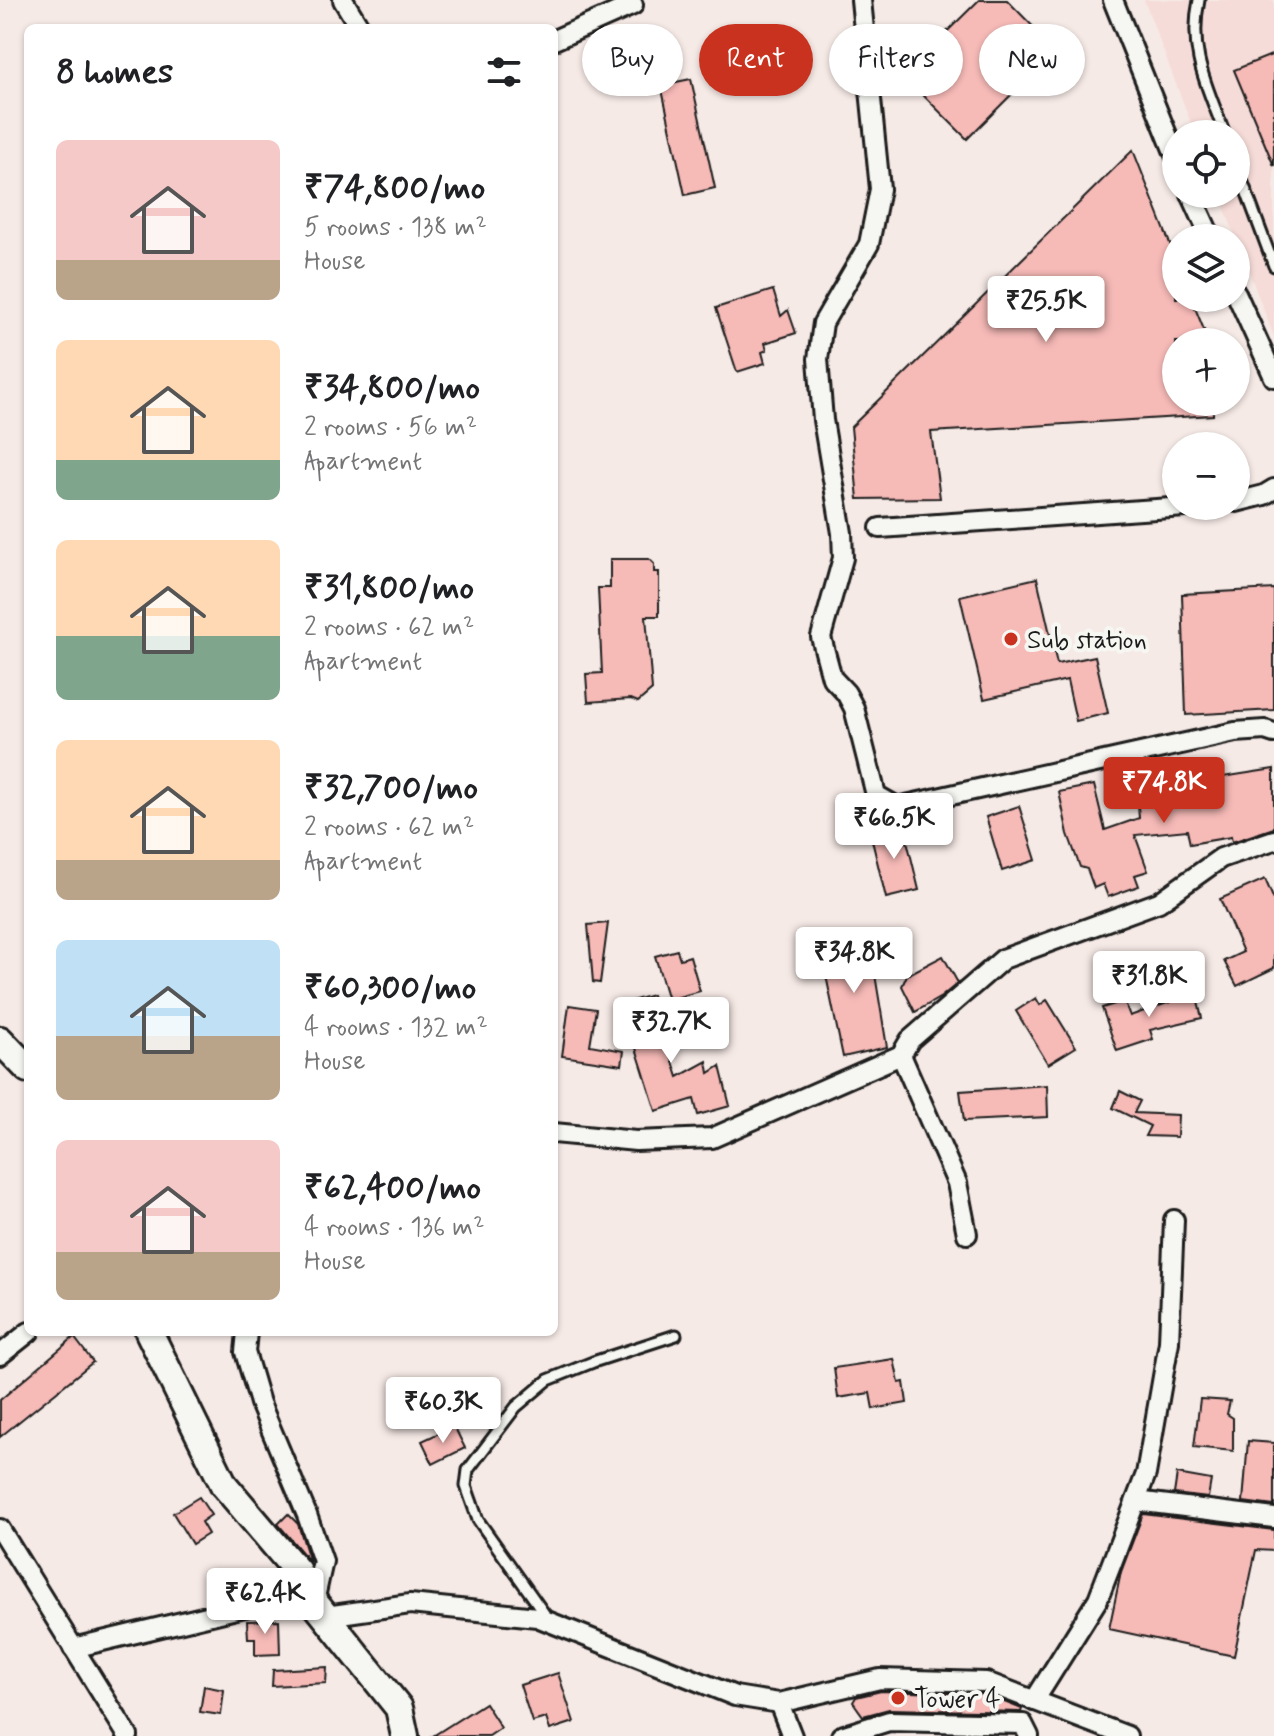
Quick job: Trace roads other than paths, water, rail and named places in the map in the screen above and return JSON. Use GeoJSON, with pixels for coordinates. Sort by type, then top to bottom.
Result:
{"type":"FeatureCollection","features":[{"type":"Feature","properties":{"kind":"main road"},"geometry":{"type":"LineString","coordinates":[[0,1040],[24,1065]]}},
{"type":"Feature","properties":{"kind":"main road"},"geometry":{"type":"LineString","coordinates":[[151,1336],[224,1485],[297,1571],[320,1609],[399,1708],[405,1736]]}},
{"type":"Feature","properties":{"kind":"street"},"geometry":{"type":"LineString","coordinates":[[343,0],[358,24]]}},
{"type":"Feature","properties":{"kind":"street"},"geometry":{"type":"LineString","coordinates":[[861,0],[880,189],[869,244],[823,323],[818,359],[823,420],[842,533],[843,558],[821,637],[832,678],[846,693],[854,708],[876,795],[897,807],[1235,732],[1265,730],[1274,733]]}},
{"type":"Feature","properties":{"kind":"street"},"geometry":{"type":"LineString","coordinates":[[558,38],[633,5]]}},
{"type":"Feature","properties":{"kind":"street"},"geometry":{"type":"LineString","coordinates":[[1117,5],[1162,121]]}},
{"type":"Feature","properties":{"kind":"street"},"geometry":{"type":"LineString","coordinates":[[1245,312],[1274,377]]}},
{"type":"Feature","properties":{"kind":"street"},"geometry":{"type":"LineString","coordinates":[[1250,498],[1274,489]]}},
{"type":"Feature","properties":{"kind":"street"},"geometry":{"type":"LineString","coordinates":[[880,528],[1162,509]]}},
{"type":"Feature","properties":{"kind":"street"},"geometry":{"type":"LineString","coordinates":[[558,1133],[636,1141],[712,1138],[901,1055],[910,1040],[1003,959],[1159,902],[1221,858],[1274,840]]}},
{"type":"Feature","properties":{"kind":"street"},"geometry":{"type":"LineString","coordinates":[[901,1055],[957,1183],[967,1234]]}},
{"type":"Feature","properties":{"kind":"street"},"geometry":{"type":"LineString","coordinates":[[1034,1701],[1098,1599],[1146,1474],[1169,1342],[1174,1220]]}},
{"type":"Feature","properties":{"kind":"street"},"geometry":{"type":"LineString","coordinates":[[0,1355],[24,1336]]}},
{"type":"Feature","properties":{"kind":"street"},"geometry":{"type":"LineString","coordinates":[[247,1336],[245,1352],[260,1403],[323,1561],[320,1609],[410,1604],[537,1617],[735,1696],[779,1703],[880,1679],[986,1682],[1127,1736]]}},
{"type":"Feature","properties":{"kind":"street"},"geometry":{"type":"LineString","coordinates":[[1136,1501],[1274,1518]]}},
{"type":"Feature","properties":{"kind":"street"},"geometry":{"type":"LineString","coordinates":[[0,1529],[128,1736]]}},
{"type":"Feature","properties":{"kind":"street"},"geometry":{"type":"LineString","coordinates":[[73,1648],[253,1605],[297,1571]]}},
{"type":"Feature","properties":{"kind":"street"},"geometry":{"type":"LineString","coordinates":[[779,1703],[792,1736]]}},
{"type":"Feature","properties":{"kind":"street"},"geometry":{"type":"LineString","coordinates":[[841,1736],[889,1721],[1023,1724],[1029,1736]]}},
{"type":"Feature","properties":{"kind":"lane"},"geometry":{"type":"LineString","coordinates":[[1199,0],[1193,25],[1196,57],[1220,120]]}},
{"type":"Feature","properties":{"kind":"lane"},"geometry":{"type":"LineString","coordinates":[[1250,202],[1274,266]]}},
{"type":"Feature","properties":{"kind":"lane"},"geometry":{"type":"LineString","coordinates":[[551,1622],[478,1520],[466,1486],[468,1470],[516,1407],[548,1380],[676,1335]]}},
{"type":"Feature","properties":{"kind":"place","name":"Sub station"},"geometry":{"type":"Point","coordinates":[1011,639]}},
{"type":"Feature","properties":{"kind":"place","name":"Tower 4"},"geometry":{"type":"Point","coordinates":[898,1698]}}]}
